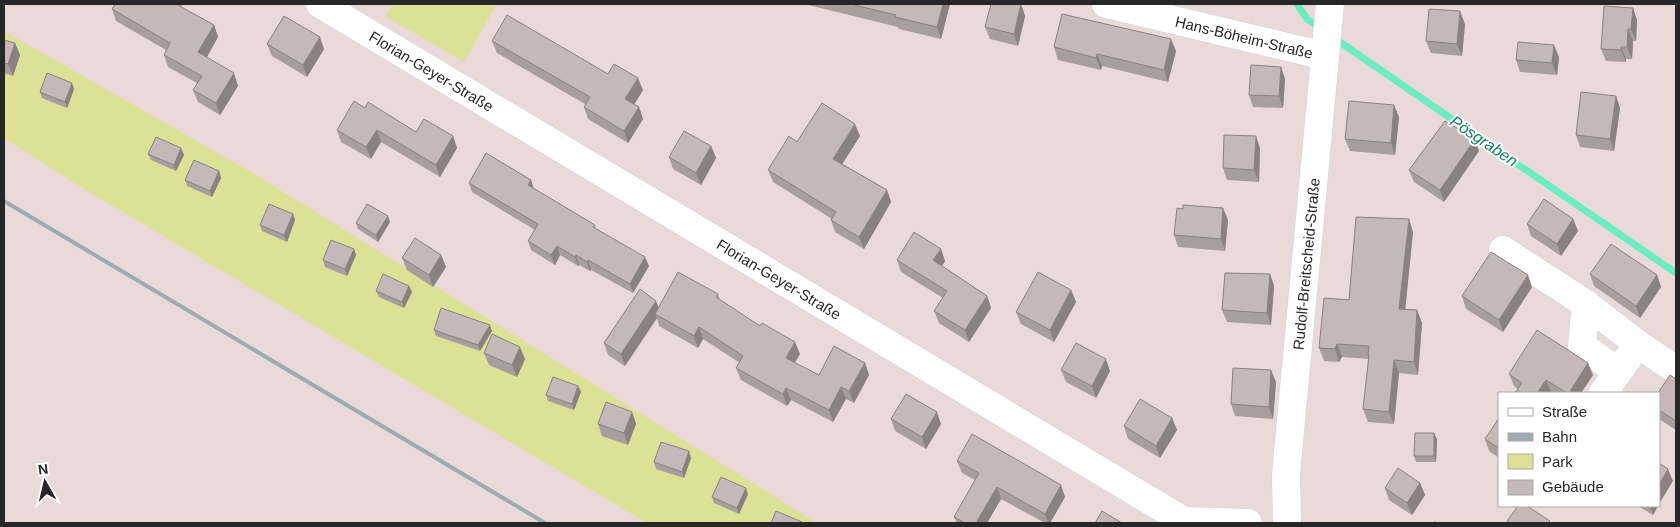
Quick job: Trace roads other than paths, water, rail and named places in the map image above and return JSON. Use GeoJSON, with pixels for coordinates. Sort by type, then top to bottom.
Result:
{"type":"FeatureCollection","features":[{"type":"Feature","properties":{"kind":"street","name":"Florian-Geyer-Straße"},"geometry":{"type":"LineString","coordinates":[[320,4],[1184,521],[1248,523]]}},
{"type":"Feature","properties":{"kind":"street","name":"Hans-Böheim-Straße"},"geometry":{"type":"LineString","coordinates":[[1106,4],[1328,31]]}},
{"type":"Feature","properties":{"kind":"street","name":"Rudolf-Breitscheid-Straße"},"geometry":{"type":"LineString","coordinates":[[1287,523],[1286,474],[1328,31]]}},
{"type":"Feature","properties":{"kind":"street"},"geometry":{"type":"LineString","coordinates":[[1503,250],[1586,304],[1638,344],[1676,370]]}},
{"type":"Feature","properties":{"kind":"street"},"geometry":{"type":"LineString","coordinates":[[1586,304],[1582,346],[1610,382],[1638,344]]}},
{"type":"Feature","properties":{"kind":"waterway","name":"Pösgraben"},"geometry":{"type":"LineString","coordinates":[[1297,4],[1307,19],[1321,29]]}},
{"type":"Feature","properties":{"kind":"waterway","name":"Pösgraben"},"geometry":{"type":"LineString","coordinates":[[1334,38],[1676,273]]}},
{"type":"Feature","properties":{"kind":"railway"},"geometry":{"type":"LineString","coordinates":[[4,201],[545,523]]}}]}
